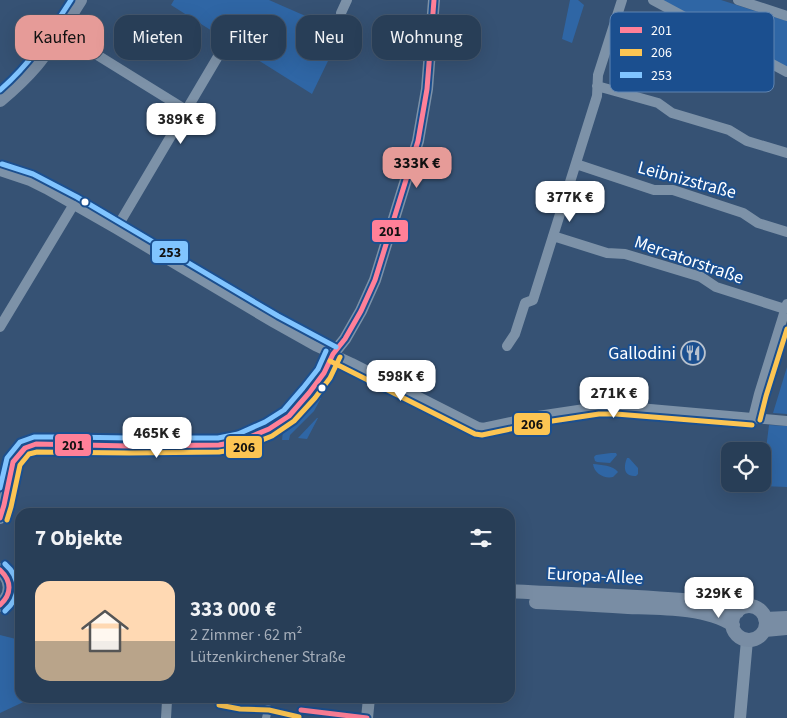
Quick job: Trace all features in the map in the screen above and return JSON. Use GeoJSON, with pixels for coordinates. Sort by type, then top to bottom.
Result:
{"type":"FeatureCollection","features":[{"type":"Feature","properties":{"kind":"main road"},"geometry":{"type":"LineString","coordinates":[[71,15],[80,0]]}},
{"type":"Feature","properties":{"kind":"main road"},"geometry":{"type":"LineString","coordinates":[[0,100],[20,82],[40,60]]}},
{"type":"Feature","properties":{"kind":"main road"},"geometry":{"type":"LineString","coordinates":[[0,605],[8,598],[10,592],[9,574]]}},
{"type":"Feature","properties":{"kind":"main road","name":"Europa-Allee"},"geometry":{"type":"LineString","coordinates":[[515,591],[626,596],[694,602],[727,611],[735,618]]}},
{"type":"Feature","properties":{"kind":"main road","name":"Europa-Allee"},"geometry":{"type":"LineString","coordinates":[[515,600],[664,609],[694,612],[724,619],[735,618]]}},
{"type":"Feature","properties":{"kind":"main road"},"geometry":{"type":"LineString","coordinates":[[745,607],[755,608],[762,613],[765,624],[762,635],[758,638],[747,640],[734,631],[735,618],[745,607]]}},
{"type":"Feature","properties":{"kind":"main road"},"geometry":{"type":"LineString","coordinates":[[765,624],[787,618]]}},
{"type":"Feature","properties":{"kind":"main road"},"geometry":{"type":"LineString","coordinates":[[765,624],[787,628]]}},
{"type":"Feature","properties":{"kind":"street"},"geometry":{"type":"LineString","coordinates":[[341,13],[346,0]]}},
{"type":"Feature","properties":{"kind":"street"},"geometry":{"type":"LineString","coordinates":[[0,518],[13,462],[25,448],[36,444],[219,445],[240,441],[269,429],[289,416],[309,393],[324,372],[332,354],[345,339],[375,280],[418,141],[427,89],[434,0]]}},
{"type":"Feature","properties":{"kind":"street"},"geometry":{"type":"LineString","coordinates":[[618,12],[622,0]]}},
{"type":"Feature","properties":{"kind":"street"},"geometry":{"type":"LineString","coordinates":[[653,0],[675,12]]}},
{"type":"Feature","properties":{"kind":"street"},"geometry":{"type":"LineString","coordinates":[[738,0],[787,16]]}},
{"type":"Feature","properties":{"kind":"street"},"geometry":{"type":"LineString","coordinates":[[507,346],[515,334],[525,303],[533,300],[597,96],[598,75],[610,38]]}},
{"type":"Feature","properties":{"kind":"street"},"geometry":{"type":"LineString","coordinates":[[104,59],[186,110]]}},
{"type":"Feature","properties":{"kind":"street"},"geometry":{"type":"LineString","coordinates":[[116,228],[216,60]]}},
{"type":"Feature","properties":{"kind":"street"},"geometry":{"type":"LineString","coordinates":[[774,65],[787,72]]}},
{"type":"Feature","properties":{"kind":"street"},"geometry":{"type":"LineString","coordinates":[[598,86],[610,89]]}},
{"type":"Feature","properties":{"kind":"street"},"geometry":{"type":"LineString","coordinates":[[619,92],[658,103],[672,113],[729,130],[746,141],[787,153]]}},
{"type":"Feature","properties":{"kind":"street","name":"Leibnizstraße"},"geometry":{"type":"LineString","coordinates":[[576,164],[654,190],[673,190],[708,201],[743,213],[758,223],[787,232]]}},
{"type":"Feature","properties":{"kind":"street"},"geometry":{"type":"LineString","coordinates":[[0,171],[30,181],[74,204],[274,322],[332,354],[352,362],[478,428],[551,414],[616,406],[787,421]]}},
{"type":"Feature","properties":{"kind":"street"},"geometry":{"type":"LineString","coordinates":[[0,327],[74,204]]}},
{"type":"Feature","properties":{"kind":"street","name":"Mercatorstraße"},"geometry":{"type":"LineString","coordinates":[[553,236],[607,254],[625,254],[701,277],[716,287],[786,307]]}},
{"type":"Feature","properties":{"kind":"street"},"geometry":{"type":"LineString","coordinates":[[753,418],[758,394],[786,307]]}},
{"type":"Feature","properties":{"kind":"street"},"geometry":{"type":"LineString","coordinates":[[740,718],[747,640]]}},
{"type":"Feature","properties":{"kind":"street"},"geometry":{"type":"LineString","coordinates":[[166,718],[167,703]]}},
{"type":"Feature","properties":{"kind":"street"},"geometry":{"type":"LineString","coordinates":[[368,703],[368,718]]}},
{"type":"Feature","properties":{"kind":"street"},"geometry":{"type":"LineString","coordinates":[[266,718],[268,709]]}},
{"type":"Feature","properties":{"kind":"shaded area"},"geometry":{"type":"Polygon","coordinates":[[[174,0],[269,0],[303,15],[296,15],[296,60],[328,60],[312,94],[258,60],[286,60],[286,15],[211,15],[211,30],[201,24],[201,15],[187,15],[171,5],[174,0]]]}},
{"type":"Feature","properties":{"kind":"shaded area"},"geometry":{"type":"Polygon","coordinates":[[[570,0],[578,0],[584,5],[572,43],[562,39],[570,0]]]}},
{"type":"Feature","properties":{"kind":"shaded area"},"geometry":{"type":"Polygon","coordinates":[[[662,0],[721,0],[759,12],[684,12],[662,0]]]}},
{"type":"Feature","properties":{"kind":"shaded area"},"geometry":{"type":"Polygon","coordinates":[[[774,17],[787,21],[787,68],[774,61],[774,17]]]}},
{"type":"Feature","properties":{"kind":"shaded area"},"geometry":{"type":"Polygon","coordinates":[[[787,367],[787,414],[773,413],[787,367]]]}},
{"type":"Feature","properties":{"kind":"shaded area"},"geometry":{"type":"Polygon","coordinates":[[[319,396],[321,398],[314,411],[290,435],[289,440],[282,440],[283,431],[308,411],[319,396]]]}},
{"type":"Feature","properties":{"kind":"shaded area"},"geometry":{"type":"Polygon","coordinates":[[[317,418],[307,439],[298,438],[317,418]]]}},
{"type":"Feature","properties":{"kind":"shaded area"},"geometry":{"type":"Polygon","coordinates":[[[769,425],[787,426],[787,487],[771,486],[771,442],[767,442],[769,425]]]}},
{"type":"Feature","properties":{"kind":"shaded area"},"geometry":{"type":"Polygon","coordinates":[[[616,453],[617,455],[610,463],[595,461],[594,457],[596,455],[616,453]]]}},
{"type":"Feature","properties":{"kind":"shaded area"},"geometry":{"type":"Polygon","coordinates":[[[627,458],[638,468],[636,476],[629,475],[625,471],[627,458]]]}},
{"type":"Feature","properties":{"kind":"shaded area"},"geometry":{"type":"Polygon","coordinates":[[[593,464],[610,467],[618,472],[613,477],[603,476],[597,473],[593,464]]]}},
{"type":"Feature","properties":{"kind":"shaded area"},"geometry":{"type":"Polygon","coordinates":[[[0,635],[15,639],[15,703],[21,703],[0,713],[0,635]]]}},
{"type":"Feature","properties":{"kind":"transit line","name":"253"},"geometry":{"type":"LineString","coordinates":[[0,90],[30,59],[71,0]]}},
{"type":"Feature","properties":{"kind":"transit line","name":"201"},"geometry":{"type":"LineString","coordinates":[[0,518],[13,462],[25,448],[36,444],[219,445],[240,441],[269,429],[289,416],[309,393],[324,373],[333,354],[345,339],[361,311],[375,280],[418,141],[427,89],[434,0]]}},
{"type":"Feature","properties":{"kind":"transit line","name":"253"},"geometry":{"type":"LineString","coordinates":[[2,164],[33,174],[77,197],[278,316],[336,347]]}},
{"type":"Feature","properties":{"kind":"transit line","name":"206"},"geometry":{"type":"LineString","coordinates":[[760,420],[787,329]]}},
{"type":"Feature","properties":{"kind":"transit line","name":"253"},"geometry":{"type":"LineString","coordinates":[[0,488],[7,458],[20,442],[34,437],[218,438],[238,434],[265,422],[284,410],[318,369],[326,351]]}},
{"type":"Feature","properties":{"kind":"transit line","name":"206"},"geometry":{"type":"LineString","coordinates":[[7,520],[20,465],[29,454],[37,452],[219,452],[242,448],[272,436],[294,421],[330,378],[340,357]]}},
{"type":"Feature","properties":{"kind":"transit line","name":"206"},"geometry":{"type":"LineString","coordinates":[[330,361],[475,434],[482,435],[539,423],[599,414],[752,425]]}},
{"type":"Feature","properties":{"kind":"transit line","name":"253"},"geometry":{"type":"LineString","coordinates":[[5,564],[15,578]]}},
{"type":"Feature","properties":{"kind":"transit line","name":"201"},"geometry":{"type":"LineString","coordinates":[[0,570],[7,579],[9,588],[7,596],[0,605]]}},
{"type":"Feature","properties":{"kind":"transit line","name":"253"},"geometry":{"type":"LineString","coordinates":[[5,611],[15,597]]}},
{"type":"Feature","properties":{"kind":"transit line","name":"206"},"geometry":{"type":"LineString","coordinates":[[219,705],[240,709],[269,710],[299,717]]}},
{"type":"Feature","properties":{"kind":"transit line","name":"201"},"geometry":{"type":"LineString","coordinates":[[301,710],[367,718]]}},
{"type":"Feature","properties":{"kind":"place","name":"Gallodini"},"geometry":{"type":"Point","coordinates":[693,353]}}]}
